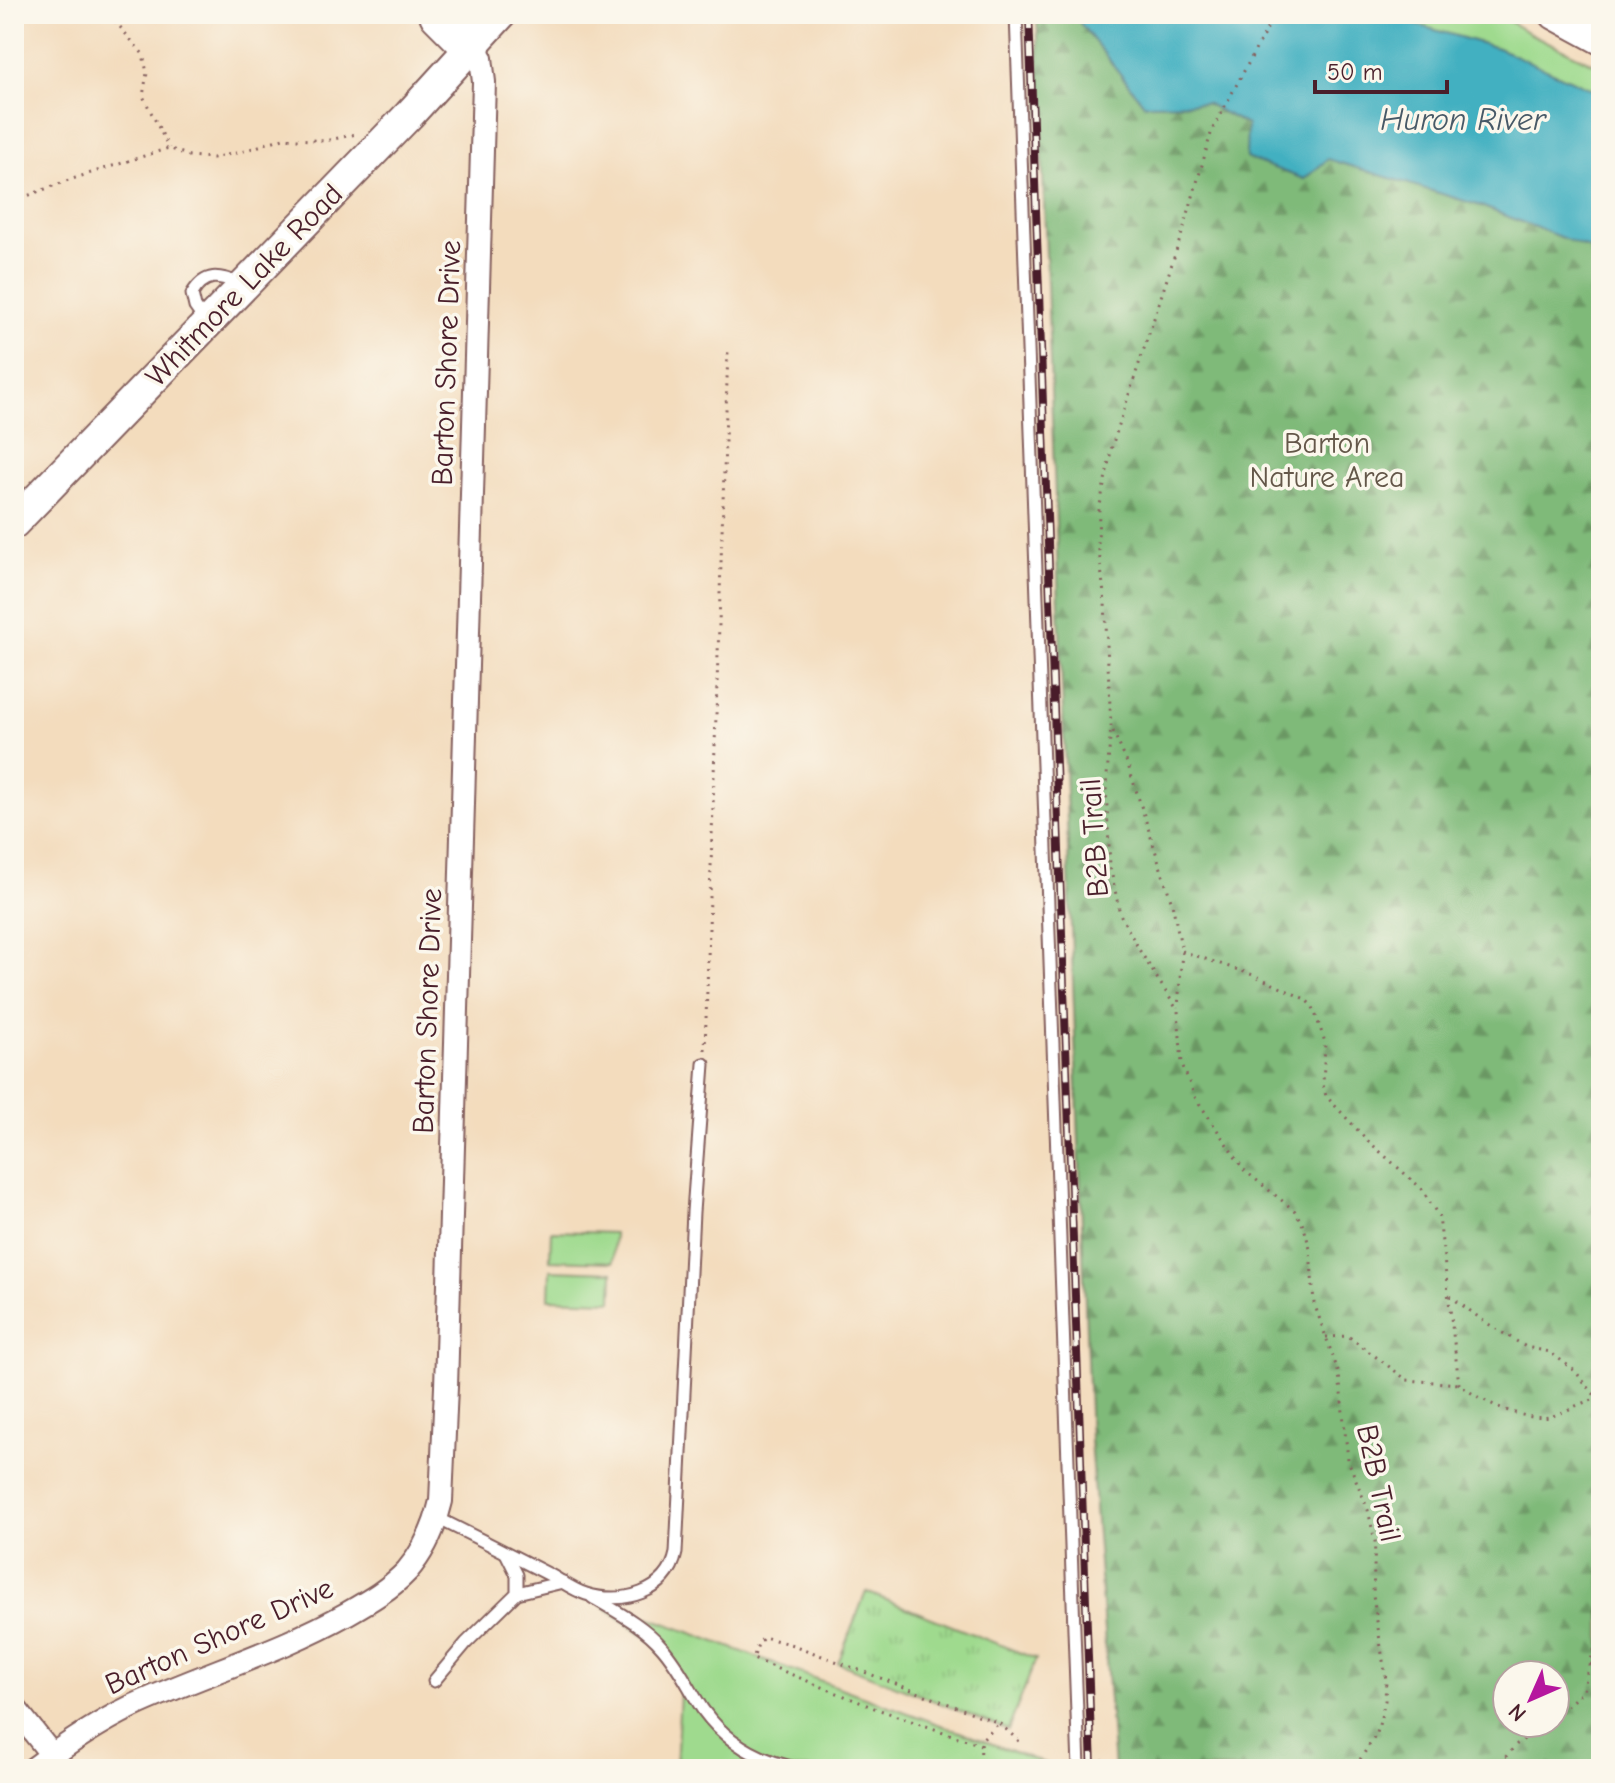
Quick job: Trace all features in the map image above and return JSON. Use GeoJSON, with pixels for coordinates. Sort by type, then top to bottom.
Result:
{"type":"FeatureCollection","features":[{"type":"Feature","properties":{"kind":"highway"},"geometry":{"type":"LineString","coordinates":[[439,14],[481,26]]}},
{"type":"Feature","properties":{"kind":"street"},"geometry":{"type":"LineString","coordinates":[[1555,14],[1601,39]]}},
{"type":"Feature","properties":{"kind":"street","name":"Whitmore Lake Road"},"geometry":{"type":"LineString","coordinates":[[14,523],[409,115],[481,26]]}},
{"type":"Feature","properties":{"kind":"street","name":"Barton Shore Drive"},"geometry":{"type":"LineString","coordinates":[[33,1769],[129,1708],[324,1627],[380,1594],[414,1561],[431,1535],[437,1518],[441,1501],[446,1387],[484,82],[481,26]]}},
{"type":"Feature","properties":{"kind":"street"},"geometry":{"type":"LineString","coordinates":[[14,1707],[52,1755]]}},
{"type":"Feature","properties":{"kind":"lane"},"geometry":{"type":"LineString","coordinates":[[1016,14],[1079,1769]]}},
{"type":"Feature","properties":{"kind":"lane"},"geometry":{"type":"LineString","coordinates":[[586,1594],[617,1597],[652,1589],[668,1573],[675,1557],[692,1227],[704,1064]]}},
{"type":"Feature","properties":{"kind":"lane"},"geometry":{"type":"LineString","coordinates":[[437,1518],[586,1594],[650,1635],[672,1660],[702,1708],[735,1742],[763,1758],[801,1769]]}},
{"type":"Feature","properties":{"kind":"lane"},"geometry":{"type":"LineString","coordinates":[[505,1553],[517,1575],[517,1593]]}},
{"type":"Feature","properties":{"kind":"lane"},"geometry":{"type":"LineString","coordinates":[[434,1681],[466,1643],[517,1593],[563,1582]]}},
{"type":"Feature","properties":{"kind":"path"},"geometry":{"type":"LineString","coordinates":[[111,14],[143,54],[147,73],[143,96],[169,148]]}},
{"type":"Feature","properties":{"kind":"path","name":"B2B Trail"},"geometry":{"type":"LineString","coordinates":[[1275,14],[1212,130],[1186,221],[1112,446],[1099,510],[1098,542],[1105,603],[1111,727],[1106,788],[1110,866],[1120,914],[1178,1011],[1182,1064],[1195,1097],[1244,1170],[1295,1211],[1304,1227],[1310,1249],[1314,1303],[1339,1374],[1348,1460],[1368,1510],[1375,1541],[1373,1595],[1386,1680],[1385,1701],[1377,1733],[1361,1763],[1354,1769]]}},
{"type":"Feature","properties":{"kind":"path"},"geometry":{"type":"LineString","coordinates":[[14,201],[169,148],[189,156],[212,158],[283,138],[325,141],[358,133]]}},
{"type":"Feature","properties":{"kind":"path"},"geometry":{"type":"LineString","coordinates":[[704,1064],[728,350]]}},
{"type":"Feature","properties":{"kind":"path"},"geometry":{"type":"LineString","coordinates":[[1111,727],[1128,765],[1167,889],[1182,951],[1178,1011]]}},
{"type":"Feature","properties":{"kind":"path"},"geometry":{"type":"LineString","coordinates":[[1182,951],[1256,976],[1305,999],[1313,1007],[1325,1042],[1323,1085],[1326,1096],[1367,1140],[1422,1189],[1439,1217],[1459,1384]]}},
{"type":"Feature","properties":{"kind":"path"},"geometry":{"type":"LineString","coordinates":[[1448,1294],[1526,1347],[1550,1352],[1575,1371],[1600,1399]]}},
{"type":"Feature","properties":{"kind":"path"},"geometry":{"type":"LineString","coordinates":[[1326,1337],[1348,1336],[1407,1380],[1459,1384],[1475,1397],[1518,1413],[1550,1417],[1589,1400],[1600,1399]]}},
{"type":"Feature","properties":{"kind":"path"},"geometry":{"type":"LineString","coordinates":[[1571,1702],[1584,1690],[1601,1629]]}},
{"type":"Feature","properties":{"kind":"path"},"geometry":{"type":"LineString","coordinates":[[981,1745],[877,1709],[753,1659],[758,1644],[764,1637],[793,1645],[999,1723],[1021,1743]]}},
{"type":"Feature","properties":{"kind":"path"},"geometry":{"type":"LineString","coordinates":[[1590,1664],[1601,1668]]}},
{"type":"Feature","properties":{"kind":"path"},"geometry":{"type":"LineString","coordinates":[[980,1769],[981,1745],[987,1733],[999,1723]]}},
{"type":"Feature","properties":{"kind":"path"},"geometry":{"type":"LineString","coordinates":[[1495,1769],[1524,1739]]}},
{"type":"Feature","properties":{"kind":"path"},"geometry":{"type":"LineString","coordinates":[[1102,1760],[1127,1769]]}},
{"type":"Feature","properties":{"kind":"green space","name":"Barton Nature Area"},"geometry":{"type":"Polygon","coordinates":[[[1037,14],[1073,14],[1144,104],[1206,103],[1247,125],[1304,179],[1328,158],[1481,206],[1601,253],[1601,1769],[1114,1769],[1090,1439],[1037,14]]]}},
{"type":"Feature","properties":{"kind":"green space"},"geometry":{"type":"Polygon","coordinates":[[[1379,14],[1497,14],[1601,67],[1601,93],[1498,48],[1379,14]]]}},
{"type":"Feature","properties":{"kind":"green space"},"geometry":{"type":"Polygon","coordinates":[[[551,1231],[614,1233],[613,1262],[550,1260],[551,1231]]]}},
{"type":"Feature","properties":{"kind":"green space"},"geometry":{"type":"Polygon","coordinates":[[[550,1270],[613,1272],[612,1301],[549,1299],[550,1270]]]}},
{"type":"Feature","properties":{"kind":"green space"},"geometry":{"type":"Polygon","coordinates":[[[866,1592],[1036,1659],[1008,1730],[838,1663],[866,1592]]]}},
{"type":"Feature","properties":{"kind":"green space"},"geometry":{"type":"Polygon","coordinates":[[[586,1594],[1060,1769],[676,1769],[681,1673],[662,1648],[586,1594]]]}},
{"type":"Feature","properties":{"kind":"water","name":"Huron River"},"geometry":{"type":"Polygon","coordinates":[[[1073,14],[1379,14],[1498,48],[1601,93],[1601,253],[1481,206],[1328,159],[1304,179],[1246,158],[1247,125],[1206,103],[1144,104],[1073,14]]]}},
{"type":"Feature","properties":{"kind":"railway"},"geometry":{"type":"LineString","coordinates":[[1029,14],[1092,1769]]}}]}
